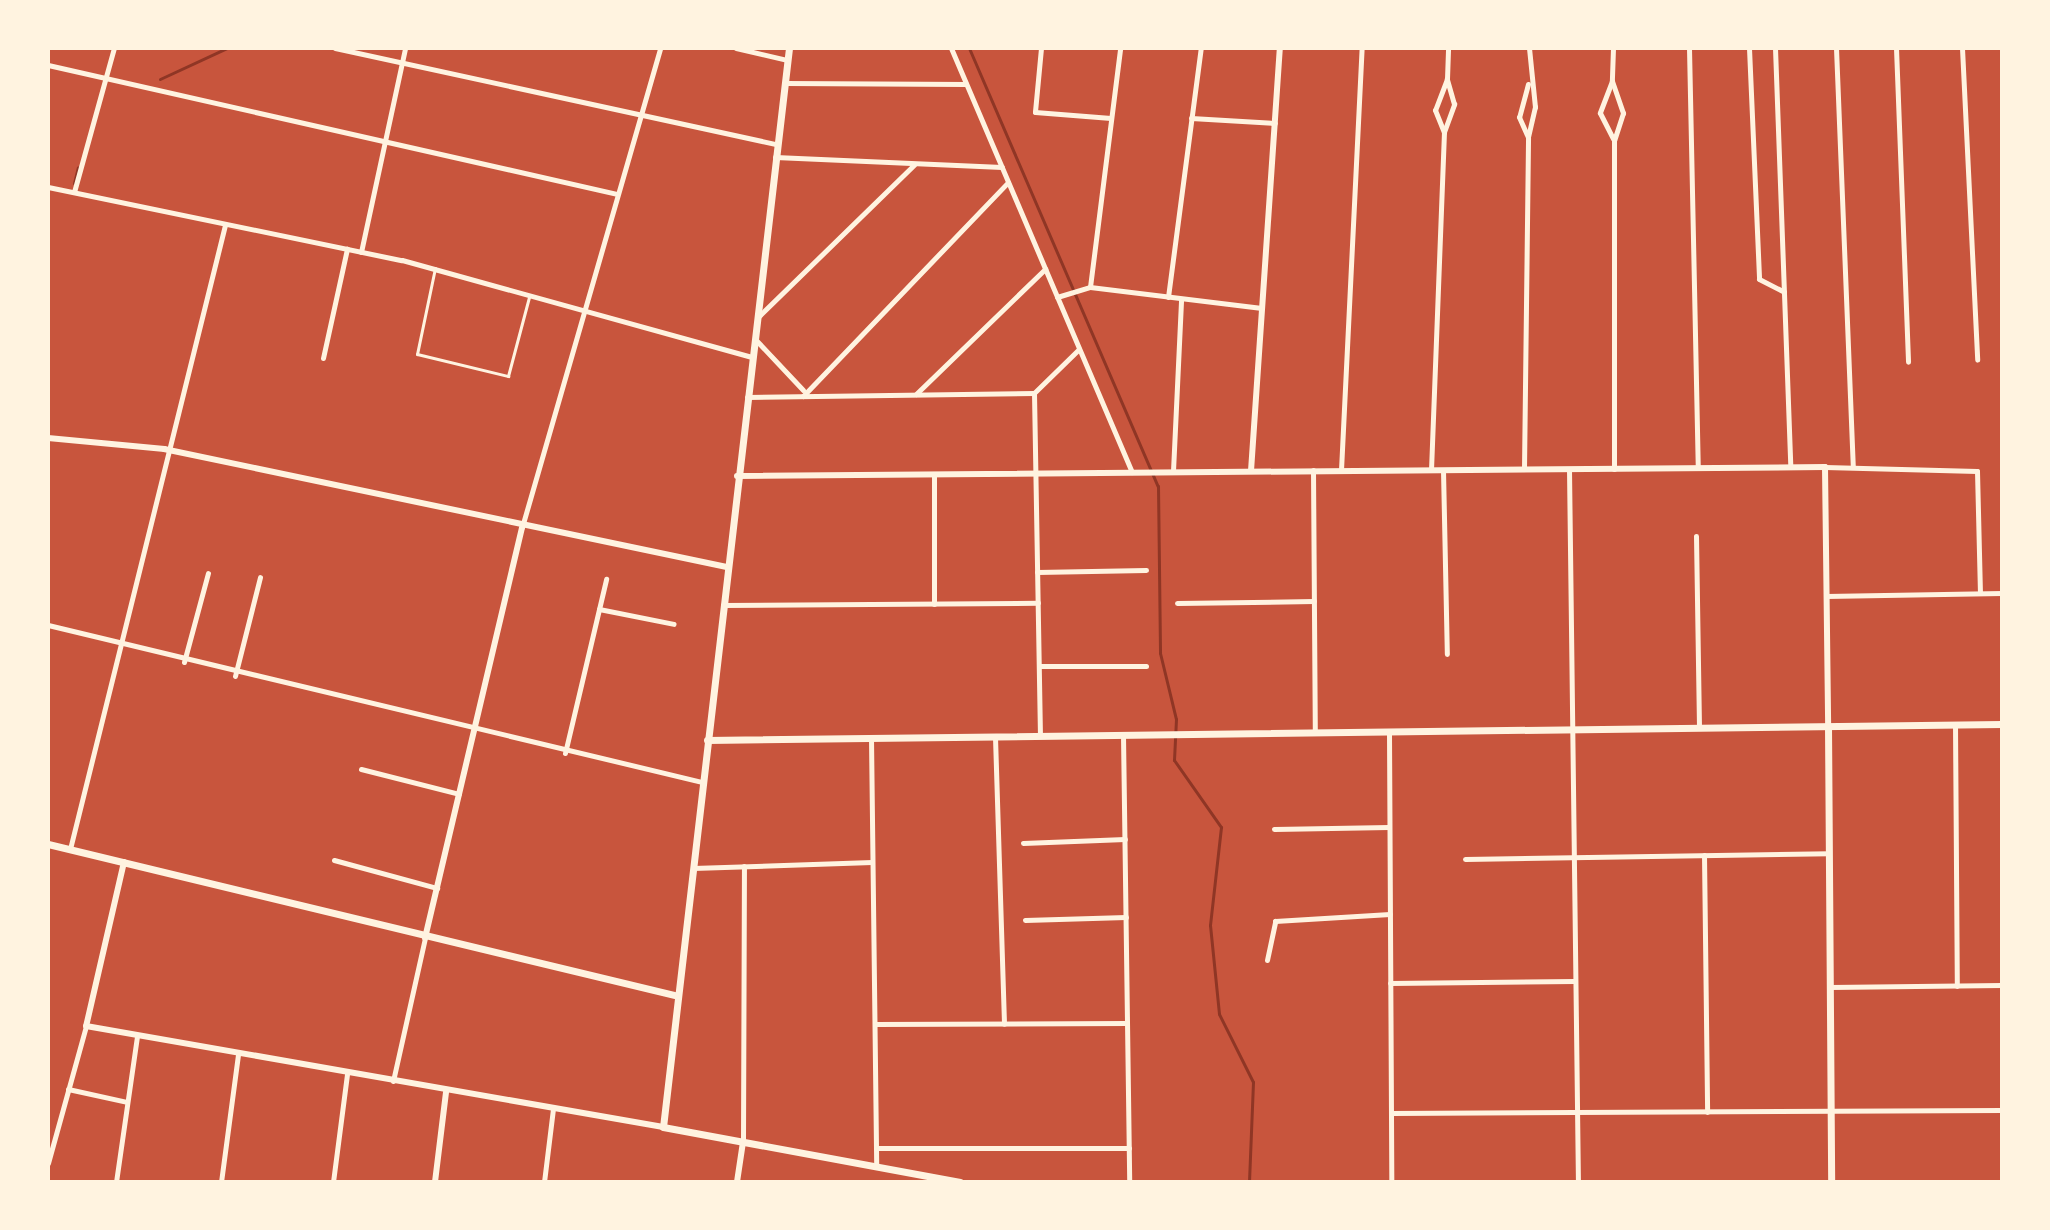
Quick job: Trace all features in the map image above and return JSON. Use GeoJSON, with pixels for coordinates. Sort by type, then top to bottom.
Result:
{"type":"FeatureCollection","features":[{"type":"Feature","properties":{"kind":"main road"},"geometry":{"type":"LineString","coordinates":[[789,48],[775,144],[663,1127],[960,1182]]}},
{"type":"Feature","properties":{"kind":"main road"},"geometry":{"type":"LineString","coordinates":[[707,740],[2002,724]]}},
{"type":"Feature","properties":{"kind":"main road"},"geometry":{"type":"LineString","coordinates":[[1828,726],[1831,1182]]}},
{"type":"Feature","properties":{"kind":"main road"},"geometry":{"type":"LineString","coordinates":[[48,844],[425,938],[678,996]]}},
{"type":"Feature","properties":{"kind":"street"},"geometry":{"type":"LineString","coordinates":[[74,192],[114,48]]}},
{"type":"Feature","properties":{"kind":"street"},"geometry":{"type":"LineString","coordinates":[[335,48],[775,144]]}},
{"type":"Feature","properties":{"kind":"street"},"geometry":{"type":"LineString","coordinates":[[361,252],[405,48]]}},
{"type":"Feature","properties":{"kind":"street"},"geometry":{"type":"LineString","coordinates":[[393,1082],[522,527],[587,311],[660,48]]}},
{"type":"Feature","properties":{"kind":"street"},"geometry":{"type":"LineString","coordinates":[[736,48],[787,60]]}},
{"type":"Feature","properties":{"kind":"street"},"geometry":{"type":"LineString","coordinates":[[951,48],[1045,269],[1060,296],[1079,349],[1132,472]]}},
{"type":"Feature","properties":{"kind":"street"},"geometry":{"type":"LineString","coordinates":[[1041,48],[1035,112],[1111,118]]}},
{"type":"Feature","properties":{"kind":"street"},"geometry":{"type":"LineString","coordinates":[[1087,287],[1120,48]]}},
{"type":"Feature","properties":{"kind":"street"},"geometry":{"type":"LineString","coordinates":[[1168,297],[1201,48]]}},
{"type":"Feature","properties":{"kind":"street"},"geometry":{"type":"LineString","coordinates":[[1251,471],[1280,48]]}},
{"type":"Feature","properties":{"kind":"street"},"geometry":{"type":"LineString","coordinates":[[1341,470],[1362,48]]}},
{"type":"Feature","properties":{"kind":"street"},"geometry":{"type":"LineString","coordinates":[[1431,466],[1444,132],[1454,104],[1447,79],[1448,48]]}},
{"type":"Feature","properties":{"kind":"street"},"geometry":{"type":"LineString","coordinates":[[1528,137],[1519,117],[1528,83],[1529,48]]}},
{"type":"Feature","properties":{"kind":"street"},"geometry":{"type":"LineString","coordinates":[[1613,48],[1612,81],[1600,113],[1614,140]]}},
{"type":"Feature","properties":{"kind":"street"},"geometry":{"type":"LineString","coordinates":[[1689,48],[1698,468]]}},
{"type":"Feature","properties":{"kind":"street"},"geometry":{"type":"LineString","coordinates":[[1749,48],[1759,279],[1784,292]]}},
{"type":"Feature","properties":{"kind":"street"},"geometry":{"type":"LineString","coordinates":[[1775,48],[1790,467]]}},
{"type":"Feature","properties":{"kind":"street"},"geometry":{"type":"LineString","coordinates":[[1836,48],[1846,364],[1853,467]]}},
{"type":"Feature","properties":{"kind":"street"},"geometry":{"type":"LineString","coordinates":[[1896,48],[1908,362]]}},
{"type":"Feature","properties":{"kind":"street"},"geometry":{"type":"LineString","coordinates":[[1962,48],[1977,360]]}},
{"type":"Feature","properties":{"kind":"street"},"geometry":{"type":"LineString","coordinates":[[48,65],[386,138],[617,194]]}},
{"type":"Feature","properties":{"kind":"street"},"geometry":{"type":"LineString","coordinates":[[1444,132],[1435,110],[1447,79]]}},
{"type":"Feature","properties":{"kind":"street"},"geometry":{"type":"LineString","coordinates":[[1612,81],[1623,113],[1614,140],[1614,469]]}},
{"type":"Feature","properties":{"kind":"street"},"geometry":{"type":"LineString","coordinates":[[784,83],[966,84]]}},
{"type":"Feature","properties":{"kind":"street"},"geometry":{"type":"LineString","coordinates":[[1524,469],[1528,137],[1535,107],[1528,83]]}},
{"type":"Feature","properties":{"kind":"street"},"geometry":{"type":"LineString","coordinates":[[1191,118],[1275,123]]}},
{"type":"Feature","properties":{"kind":"street"},"geometry":{"type":"LineString","coordinates":[[774,157],[1002,167]]}},
{"type":"Feature","properties":{"kind":"street"},"geometry":{"type":"LineString","coordinates":[[755,320],[916,163]]}},
{"type":"Feature","properties":{"kind":"street"},"geometry":{"type":"LineString","coordinates":[[803,393],[1008,182]]}},
{"type":"Feature","properties":{"kind":"street"},"geometry":{"type":"LineString","coordinates":[[48,187],[435,268],[751,357]]}},
{"type":"Feature","properties":{"kind":"street"},"geometry":{"type":"LineString","coordinates":[[70,849],[164,449],[225,225]]}},
{"type":"Feature","properties":{"kind":"street"},"geometry":{"type":"LineString","coordinates":[[323,358],[347,249]]}},
{"type":"Feature","properties":{"kind":"street"},"geometry":{"type":"LineString","coordinates":[[915,395],[1045,269]]}},
{"type":"Feature","properties":{"kind":"street"},"geometry":{"type":"LineString","coordinates":[[1060,296],[1087,287],[1262,308]]}},
{"type":"Feature","properties":{"kind":"street"},"geometry":{"type":"LineString","coordinates":[[1173,471],[1181,299]]}},
{"type":"Feature","properties":{"kind":"street"},"geometry":{"type":"LineString","coordinates":[[753,337],[803,393]]}},
{"type":"Feature","properties":{"kind":"street"},"geometry":{"type":"LineString","coordinates":[[746,397],[803,393],[1034,393],[1079,349]]}},
{"type":"Feature","properties":{"kind":"street"},"geometry":{"type":"LineString","coordinates":[[1034,393],[1040,736]]}},
{"type":"Feature","properties":{"kind":"street"},"geometry":{"type":"LineString","coordinates":[[48,438],[164,449],[522,527],[727,567]]}},
{"type":"Feature","properties":{"kind":"street"},"geometry":{"type":"LineString","coordinates":[[737,476],[1341,470],[1431,466],[1443,470],[1853,467],[1977,471],[1980,593]]}},
{"type":"Feature","properties":{"kind":"street"},"geometry":{"type":"LineString","coordinates":[[1825,467],[1828,726]]}},
{"type":"Feature","properties":{"kind":"street"},"geometry":{"type":"LineString","coordinates":[[1569,469],[1578,1182]]}},
{"type":"Feature","properties":{"kind":"street"},"geometry":{"type":"LineString","coordinates":[[1313,470],[1315,733]]}},
{"type":"Feature","properties":{"kind":"street"},"geometry":{"type":"LineString","coordinates":[[1443,470],[1447,654]]}},
{"type":"Feature","properties":{"kind":"street"},"geometry":{"type":"LineString","coordinates":[[934,474],[934,604]]}},
{"type":"Feature","properties":{"kind":"street"},"geometry":{"type":"LineString","coordinates":[[1696,536],[1699,728]]}},
{"type":"Feature","properties":{"kind":"street"},"geometry":{"type":"LineString","coordinates":[[1037,572],[1146,570]]}},
{"type":"Feature","properties":{"kind":"street"},"geometry":{"type":"LineString","coordinates":[[184,662],[208,573]]}},
{"type":"Feature","properties":{"kind":"street"},"geometry":{"type":"LineString","coordinates":[[235,676],[260,577]]}},
{"type":"Feature","properties":{"kind":"street"},"geometry":{"type":"LineString","coordinates":[[565,753],[606,579]]}},
{"type":"Feature","properties":{"kind":"street"},"geometry":{"type":"LineString","coordinates":[[1826,596],[2002,593]]}},
{"type":"Feature","properties":{"kind":"street"},"geometry":{"type":"LineString","coordinates":[[1177,603],[1314,601]]}},
{"type":"Feature","properties":{"kind":"street"},"geometry":{"type":"LineString","coordinates":[[722,605],[1038,603]]}},
{"type":"Feature","properties":{"kind":"street"},"geometry":{"type":"LineString","coordinates":[[599,609],[674,624]]}},
{"type":"Feature","properties":{"kind":"street"},"geometry":{"type":"LineString","coordinates":[[48,625],[235,676],[474,733],[702,782]]}},
{"type":"Feature","properties":{"kind":"street"},"geometry":{"type":"LineString","coordinates":[[1039,666],[1146,666]]}},
{"type":"Feature","properties":{"kind":"street"},"geometry":{"type":"LineString","coordinates":[[1955,724],[1957,986]]}},
{"type":"Feature","properties":{"kind":"street"},"geometry":{"type":"LineString","coordinates":[[1389,733],[1391,1182]]}},
{"type":"Feature","properties":{"kind":"street"},"geometry":{"type":"LineString","coordinates":[[1123,735],[1129,1182]]}},
{"type":"Feature","properties":{"kind":"street"},"geometry":{"type":"LineString","coordinates":[[995,736],[1004,1024]]}},
{"type":"Feature","properties":{"kind":"street"},"geometry":{"type":"LineString","coordinates":[[871,738],[876,1167]]}},
{"type":"Feature","properties":{"kind":"street"},"geometry":{"type":"LineString","coordinates":[[361,769],[459,794]]}},
{"type":"Feature","properties":{"kind":"street"},"geometry":{"type":"LineString","coordinates":[[1274,829],[1389,827]]}},
{"type":"Feature","properties":{"kind":"street"},"geometry":{"type":"LineString","coordinates":[[1023,843],[1125,839]]}},
{"type":"Feature","properties":{"kind":"street"},"geometry":{"type":"LineString","coordinates":[[1465,859],[1829,853]]}},
{"type":"Feature","properties":{"kind":"street"},"geometry":{"type":"LineString","coordinates":[[1704,855],[1707,1112]]}},
{"type":"Feature","properties":{"kind":"street"},"geometry":{"type":"LineString","coordinates":[[334,860],[437,888]]}},
{"type":"Feature","properties":{"kind":"street"},"geometry":{"type":"LineString","coordinates":[[48,1163],[86,1026],[124,862]]}},
{"type":"Feature","properties":{"kind":"street"},"geometry":{"type":"LineString","coordinates":[[692,868],[872,862]]}},
{"type":"Feature","properties":{"kind":"street"},"geometry":{"type":"LineString","coordinates":[[737,1182],[743,1142],[744,866]]}},
{"type":"Feature","properties":{"kind":"street"},"geometry":{"type":"LineString","coordinates":[[1267,960],[1268,927],[1275,921],[1390,914]]}},
{"type":"Feature","properties":{"kind":"street"},"geometry":{"type":"LineString","coordinates":[[1025,920],[1126,917]]}},
{"type":"Feature","properties":{"kind":"street"},"geometry":{"type":"LineString","coordinates":[[1390,983],[1575,981]]}},
{"type":"Feature","properties":{"kind":"street"},"geometry":{"type":"LineString","coordinates":[[1830,987],[2002,985]]}},
{"type":"Feature","properties":{"kind":"street"},"geometry":{"type":"LineString","coordinates":[[875,1024],[1127,1023]]}},
{"type":"Feature","properties":{"kind":"street"},"geometry":{"type":"LineString","coordinates":[[86,1026],[446,1092],[663,1127]]}},
{"type":"Feature","properties":{"kind":"street"},"geometry":{"type":"LineString","coordinates":[[116,1182],[137,1036]]}},
{"type":"Feature","properties":{"kind":"street"},"geometry":{"type":"LineString","coordinates":[[221,1182],[238,1054]]}},
{"type":"Feature","properties":{"kind":"street"},"geometry":{"type":"LineString","coordinates":[[333,1182],[347,1074]]}},
{"type":"Feature","properties":{"kind":"street"},"geometry":{"type":"LineString","coordinates":[[68,1089],[127,1102]]}},
{"type":"Feature","properties":{"kind":"street"},"geometry":{"type":"LineString","coordinates":[[435,1182],[446,1092]]}},
{"type":"Feature","properties":{"kind":"street"},"geometry":{"type":"LineString","coordinates":[[544,1182],[553,1109]]}},
{"type":"Feature","properties":{"kind":"street"},"geometry":{"type":"LineString","coordinates":[[1391,1113],[2002,1110]]}},
{"type":"Feature","properties":{"kind":"street"},"geometry":{"type":"LineString","coordinates":[[876,1148],[1129,1148]]}},
{"type":"Feature","properties":{"kind":"lane"},"geometry":{"type":"LineString","coordinates":[[435,268],[417,354],[508,376],[530,293]]}},
{"type":"Feature","properties":{"kind":"waterway"},"geometry":{"type":"LineString","coordinates":[[160,79],[227,48]]}},
{"type":"Feature","properties":{"kind":"waterway"},"geometry":{"type":"LineString","coordinates":[[969,48],[1158,486],[1160,653],[1176,719],[1174,760],[1221,827],[1210,925],[1219,1014],[1253,1082],[1249,1182]]}},
{"type":"Feature","properties":{"kind":"waterway"},"geometry":{"type":"LineString","coordinates":[[74,183],[78,167]]}}]}
